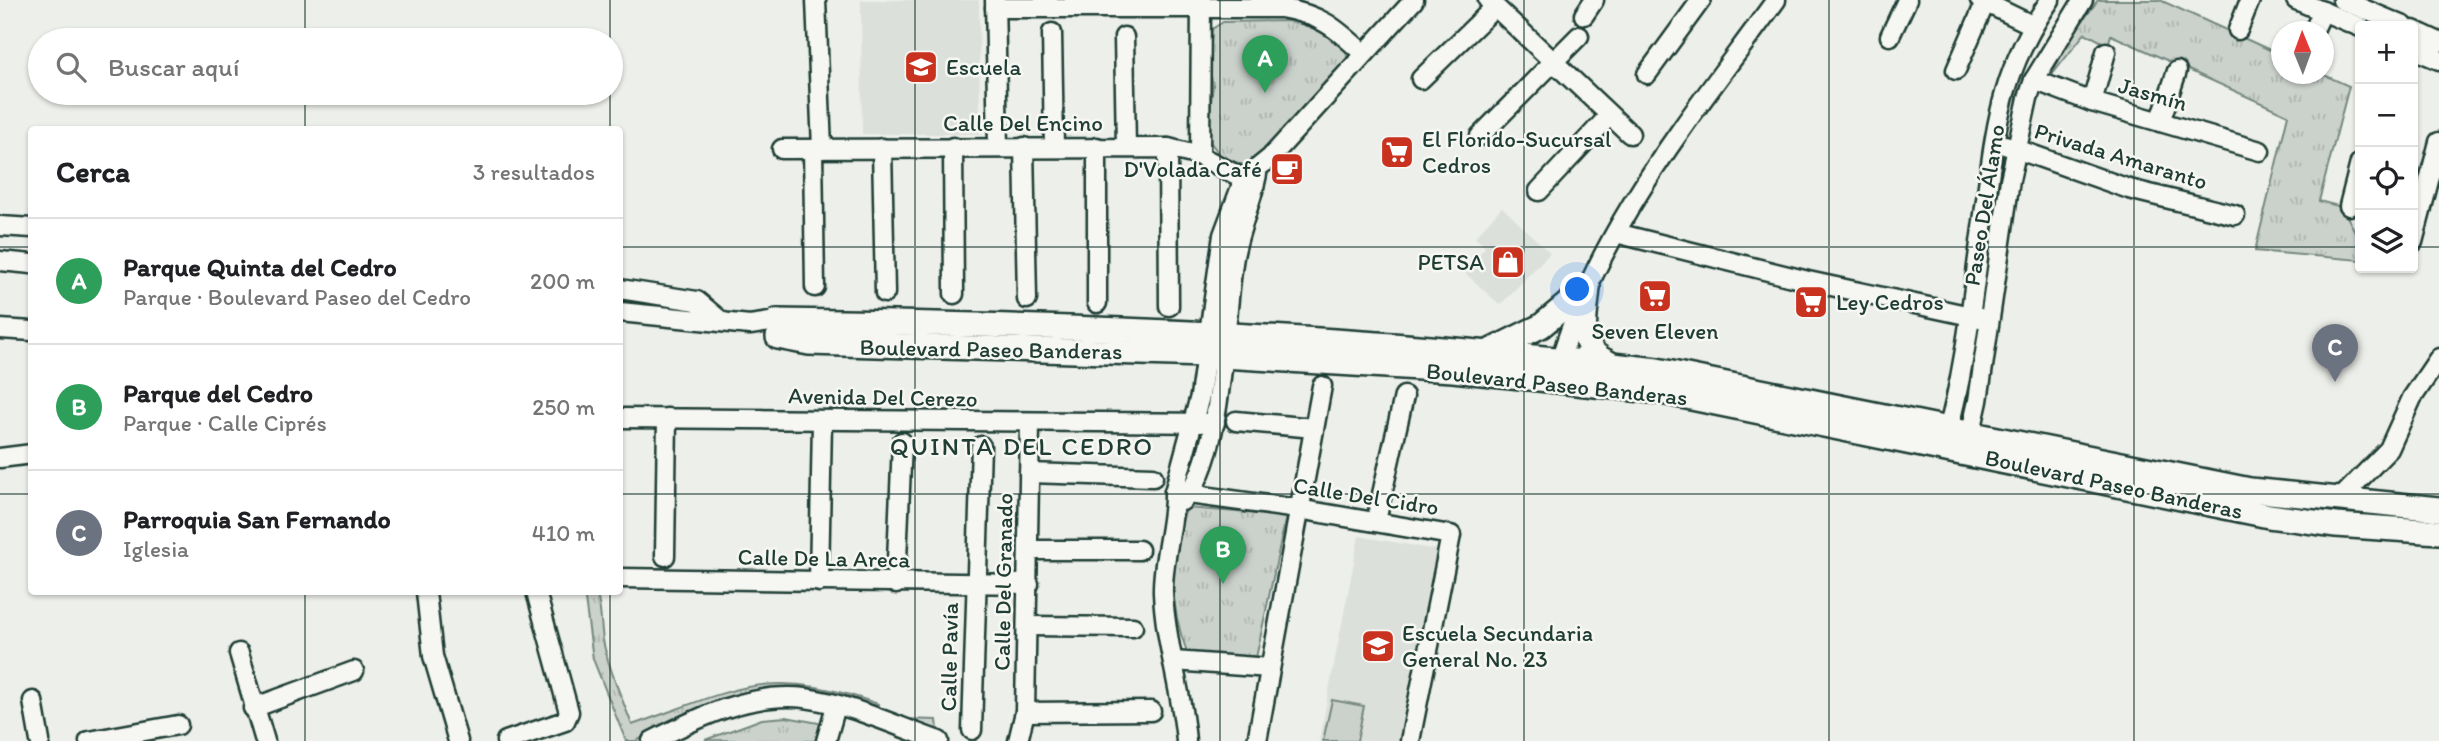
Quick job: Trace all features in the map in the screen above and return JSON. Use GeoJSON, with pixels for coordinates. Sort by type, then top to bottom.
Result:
{"type":"FeatureCollection","features":[{"type":"Feature","properties":{"kind":"main road"},"geometry":{"type":"LineString","coordinates":[[1486,353],[1522,338],[1541,326],[1588,287]]}},
{"type":"Feature","properties":{"kind":"main road"},"geometry":{"type":"LineString","coordinates":[[1588,287],[1584,331],[1587,345],[1595,356],[1613,365]]}},
{"type":"Feature","properties":{"kind":"main road","name":"Boulevard Paseo Banderas"},"geometry":{"type":"LineString","coordinates":[[778,329],[1486,353],[1662,392],[2250,490],[2439,509]]}},
{"type":"Feature","properties":{"kind":"main road","name":"Boulevard Paseo Banderas"},"geometry":{"type":"LineString","coordinates":[[1216,344],[1453,370],[1558,369],[1613,365],[1657,370],[1839,408],[1946,438]]}},
{"type":"Feature","properties":{"kind":"main road","name":"Boulevard Paseo Banderas"},"geometry":{"type":"LineString","coordinates":[[1969,442],[2269,516],[2336,525],[2439,532]]}},
{"type":"Feature","properties":{"kind":"street"},"geometry":{"type":"LineString","coordinates":[[815,287],[818,149],[816,0]]}},
{"type":"Feature","properties":{"kind":"street"},"geometry":{"type":"LineString","coordinates":[[1186,741],[1165,611],[1163,573],[1193,429],[1216,344],[1252,178],[1414,0]]}},
{"type":"Feature","properties":{"kind":"street"},"geometry":{"type":"LineString","coordinates":[[1647,74],[1701,0]]}},
{"type":"Feature","properties":{"kind":"street"},"geometry":{"type":"LineString","coordinates":[[1558,369],[1588,287],[1616,233],[1664,154],[1776,0]]}},
{"type":"Feature","properties":{"kind":"street"},"geometry":{"type":"LineString","coordinates":[[1891,36],[1907,0]]}},
{"type":"Feature","properties":{"kind":"street","name":"Paseo Del Álamo"},"geometry":{"type":"LineString","coordinates":[[1946,438],[2002,96],[2016,57],[2032,25],[2050,0]]}},
{"type":"Feature","properties":{"kind":"street","name":"Paseo Del Álamo"},"geometry":{"type":"LineString","coordinates":[[1969,442],[2016,149],[2034,80],[2083,0]]}},
{"type":"Feature","properties":{"kind":"street"},"geometry":{"type":"LineString","coordinates":[[2238,30],[2250,0]]}},
{"type":"Feature","properties":{"kind":"street"},"geometry":{"type":"LineString","coordinates":[[2296,0],[2323,11],[2348,6],[2389,21]]}},
{"type":"Feature","properties":{"kind":"street"},"geometry":{"type":"LineString","coordinates":[[1956,70],[1982,1],[2032,25]]}},
{"type":"Feature","properties":{"kind":"street"},"geometry":{"type":"LineString","coordinates":[[1421,79],[1491,3],[1630,134]]}},
{"type":"Feature","properties":{"kind":"street"},"geometry":{"type":"LineString","coordinates":[[998,147],[995,4],[1201,4],[1281,8],[1306,12],[1325,21],[1364,54]]}},
{"type":"Feature","properties":{"kind":"street"},"geometry":{"type":"LineString","coordinates":[[1200,156],[1201,4]]}},
{"type":"Feature","properties":{"kind":"street"},"geometry":{"type":"LineString","coordinates":[[2318,21],[2323,11]]}},
{"type":"Feature","properties":{"kind":"street"},"geometry":{"type":"LineString","coordinates":[[2418,32],[2439,42]]}},
{"type":"Feature","properties":{"kind":"street"},"geometry":{"type":"LineString","coordinates":[[1052,33],[1054,147]]}},
{"type":"Feature","properties":{"kind":"street"},"geometry":{"type":"LineString","coordinates":[[1480,136],[1579,36]]}},
{"type":"Feature","properties":{"kind":"street"},"geometry":{"type":"LineString","coordinates":[[1125,37],[1126,147]]}},
{"type":"Feature","properties":{"kind":"street"},"geometry":{"type":"LineString","coordinates":[[2418,51],[2439,60]]}},
{"type":"Feature","properties":{"kind":"street"},"geometry":{"type":"LineString","coordinates":[[2092,102],[2106,52]]}},
{"type":"Feature","properties":{"kind":"street"},"geometry":{"type":"LineString","coordinates":[[2160,122],[2177,71]]}},
{"type":"Feature","properties":{"kind":"street","name":"Jasmín"},"geometry":{"type":"LineString","coordinates":[[2034,80],[2092,102],[2260,151]]}},
{"type":"Feature","properties":{"kind":"street"},"geometry":{"type":"LineString","coordinates":[[1539,191],[1609,116]]}},
{"type":"Feature","properties":{"kind":"street","name":"Privada Amaranto"},"geometry":{"type":"LineString","coordinates":[[1993,142],[2129,189],[2235,215]]}},
{"type":"Feature","properties":{"kind":"street"},"geometry":{"type":"LineString","coordinates":[[2418,223],[2439,142]]}},
{"type":"Feature","properties":{"kind":"street"},"geometry":{"type":"LineString","coordinates":[[953,147],[954,294]]}},
{"type":"Feature","properties":{"kind":"street"},"geometry":{"type":"LineString","coordinates":[[1024,147],[1027,299]]}},
{"type":"Feature","properties":{"kind":"street"},"geometry":{"type":"LineString","coordinates":[[1097,147],[1097,303]]}},
{"type":"Feature","properties":{"kind":"street"},"geometry":{"type":"LineString","coordinates":[[882,148],[885,293]]}},
{"type":"Feature","properties":{"kind":"street"},"geometry":{"type":"LineString","coordinates":[[1168,148],[1169,306]]}},
{"type":"Feature","properties":{"kind":"street","name":"Calle Del Encino"},"geometry":{"type":"LineString","coordinates":[[782,149],[1168,148],[1200,156],[1252,178]]}},
{"type":"Feature","properties":{"kind":"street"},"geometry":{"type":"LineString","coordinates":[[1987,176],[2010,180]]}},
{"type":"Feature","properties":{"kind":"street"},"geometry":{"type":"LineString","coordinates":[[2349,206],[2355,183]]}},
{"type":"Feature","properties":{"kind":"street"},"geometry":{"type":"LineString","coordinates":[[0,226],[28,228]]}},
{"type":"Feature","properties":{"kind":"street"},"geometry":{"type":"LineString","coordinates":[[1616,233],[1817,284],[1990,320]]}},
{"type":"Feature","properties":{"kind":"street"},"geometry":{"type":"LineString","coordinates":[[0,261],[28,264]]}},
{"type":"Feature","properties":{"kind":"street"},"geometry":{"type":"LineString","coordinates":[[623,289],[696,301],[721,321]]}},
{"type":"Feature","properties":{"kind":"street","name":"Boulevard Paseo Banderas"},"geometry":{"type":"LineString","coordinates":[[623,312],[778,329]]}},
{"type":"Feature","properties":{"kind":"street"},"geometry":{"type":"LineString","coordinates":[[0,330],[28,331]]}},
{"type":"Feature","properties":{"kind":"street"},"geometry":{"type":"LineString","coordinates":[[1179,498],[1213,429],[1216,344]]}},
{"type":"Feature","properties":{"kind":"street"},"geometry":{"type":"LineString","coordinates":[[2339,500],[2389,449],[2412,398],[2439,358]]}},
{"type":"Feature","properties":{"kind":"street"},"geometry":{"type":"LineString","coordinates":[[1257,741],[1322,386]]}},
{"type":"Feature","properties":{"kind":"street"},"geometry":{"type":"LineString","coordinates":[[1376,521],[1404,396]]}},
{"type":"Feature","properties":{"kind":"street","name":"Avenida Del Cerezo"},"geometry":{"type":"LineString","coordinates":[[623,418],[1146,424],[1175,435],[1193,429],[1213,429]]}},
{"type":"Feature","properties":{"kind":"street"},"geometry":{"type":"LineString","coordinates":[[665,556],[667,418]]}},
{"type":"Feature","properties":{"kind":"street"},"geometry":{"type":"LineString","coordinates":[[819,582],[822,421]]}},
{"type":"Feature","properties":{"kind":"street"},"geometry":{"type":"LineString","coordinates":[[1236,421],[1314,428]]}},
{"type":"Feature","properties":{"kind":"street","name":"Calle Del Granado"},"geometry":{"type":"LineString","coordinates":[[1018,741],[1025,712],[1030,424]]}},
{"type":"Feature","properties":{"kind":"street"},"geometry":{"type":"LineString","coordinates":[[896,584],[902,442]]}},
{"type":"Feature","properties":{"kind":"street","name":"Calle Pavía"},"geometry":{"type":"LineString","coordinates":[[972,730],[981,446]]}},
{"type":"Feature","properties":{"kind":"street"},"geometry":{"type":"LineString","coordinates":[[0,458],[28,454]]}},
{"type":"Feature","properties":{"kind":"street"},"geometry":{"type":"LineString","coordinates":[[1030,473],[1153,477]]}},
{"type":"Feature","properties":{"kind":"street","name":"Calle Del Cidro"},"geometry":{"type":"LineString","coordinates":[[1179,498],[1298,509],[1451,535],[1410,741]]}},
{"type":"Feature","properties":{"kind":"street"},"geometry":{"type":"LineString","coordinates":[[1029,550],[1139,550]]}},
{"type":"Feature","properties":{"kind":"street","name":"Calle De La Areca"},"geometry":{"type":"LineString","coordinates":[[623,578],[975,586],[1029,584]]}},
{"type":"Feature","properties":{"kind":"street"},"geometry":{"type":"LineString","coordinates":[[426,595],[433,656],[458,741]]}},
{"type":"Feature","properties":{"kind":"street"},"geometry":{"type":"LineString","coordinates":[[506,741],[565,720],[569,712],[537,595]]}},
{"type":"Feature","properties":{"kind":"street"},"geometry":{"type":"LineString","coordinates":[[1028,626],[1133,627]]}},
{"type":"Feature","properties":{"kind":"street"},"geometry":{"type":"LineString","coordinates":[[239,653],[253,708],[265,741]]}},
{"type":"Feature","properties":{"kind":"street"},"geometry":{"type":"LineString","coordinates":[[1174,661],[1270,668]]}},
{"type":"Feature","properties":{"kind":"street"},"geometry":{"type":"LineString","coordinates":[[253,708],[354,671]]}},
{"type":"Feature","properties":{"kind":"street"},"geometry":{"type":"LineString","coordinates":[[652,741],[686,733],[732,705],[805,698],[939,741]]}},
{"type":"Feature","properties":{"kind":"street"},"geometry":{"type":"LineString","coordinates":[[33,701],[40,741]]}},
{"type":"Feature","properties":{"kind":"street"},"geometry":{"type":"LineString","coordinates":[[826,741],[836,706]]}},
{"type":"Feature","properties":{"kind":"street"},"geometry":{"type":"LineString","coordinates":[[1025,712],[1151,711]]}},
{"type":"Feature","properties":{"kind":"street"},"geometry":{"type":"LineString","coordinates":[[89,741],[178,725]]}},
{"type":"Feature","properties":{"kind":"shaded area","name":"Escuela"},"geometry":{"type":"Polygon","coordinates":[[[861,0],[979,0],[980,134],[862,134],[861,0]]]}},
{"type":"Feature","properties":{"kind":"shaded area","name":"PETSA"},"geometry":{"type":"Polygon","coordinates":[[[1502,207],[1550,253],[1500,305],[1465,273],[1485,247],[1475,237],[1502,207]]]}},
{"type":"Feature","properties":{"kind":"shaded area","name":"Escuela Secundaria General No. 23"},"geometry":{"type":"Polygon","coordinates":[[[1359,536],[1437,550],[1398,741],[1319,741],[1359,536]]]}},
{"type":"Feature","properties":{"kind":"green space"},"geometry":{"type":"Polygon","coordinates":[[[2098,0],[2160,0],[2271,50],[2271,84],[2334,84],[2334,79],[2349,86],[2319,201],[2342,207],[2355,232],[2355,260],[2255,251],[2288,115],[2111,35],[2108,45],[2085,33],[2052,75],[2066,44],[2098,0]]]}},
{"type":"Feature","properties":{"kind":"green space"},"geometry":{"type":"Polygon","coordinates":[[[1287,21],[1319,31],[1346,50],[1348,62],[1250,168],[1221,156],[1207,138],[1213,85],[1209,67],[1212,29],[1223,22],[1287,21]]]}},
{"type":"Feature","properties":{"kind":"green space"},"geometry":{"type":"Polygon","coordinates":[[[1187,508],[1286,516],[1256,658],[1187,652],[1174,598],[1173,561],[1187,508]]]}},
{"type":"Feature","properties":{"kind":"green space"},"geometry":{"type":"Polygon","coordinates":[[[584,595],[597,595],[607,655],[632,725],[726,692],[779,684],[840,692],[878,704],[878,709],[854,702],[706,707],[636,741],[626,741],[593,659],[584,595]]]}},
{"type":"Feature","properties":{"kind":"green space"},"geometry":{"type":"Polygon","coordinates":[[[1332,700],[1364,706],[1357,741],[1323,741],[1332,700]]]}},
{"type":"Feature","properties":{"kind":"green space"},"geometry":{"type":"Polygon","coordinates":[[[786,717],[824,724],[818,741],[705,740],[762,719],[786,717]]]}},
{"type":"Feature","properties":{"kind":"green space"},"geometry":{"type":"Polygon","coordinates":[[[902,719],[937,720],[938,730],[902,719]]]}},
{"type":"Feature","properties":{"kind":"place","name":"Escuela"},"geometry":{"type":"Point","coordinates":[921,67]}},
{"type":"Feature","properties":{"kind":"place","name":"Parque Quinta del Cedro"},"geometry":{"type":"Point","coordinates":[1265,93]}},
{"type":"Feature","properties":{"kind":"place","name":"El Florido-Sucursal Cedros"},"geometry":{"type":"Point","coordinates":[1397,152]}},
{"type":"Feature","properties":{"kind":"place","name":"D'Volada Café"},"geometry":{"type":"Point","coordinates":[1287,169]}},
{"type":"Feature","properties":{"kind":"place","name":"PETSA"},"geometry":{"type":"Point","coordinates":[1508,262]}},
{"type":"Feature","properties":{"kind":"place","name":"Seven Eleven"},"geometry":{"type":"Point","coordinates":[1655,296]}},
{"type":"Feature","properties":{"kind":"place","name":"Ley Cedros"},"geometry":{"type":"Point","coordinates":[1811,302]}},
{"type":"Feature","properties":{"kind":"place","name":"Parroquia San Fernando"},"geometry":{"type":"Point","coordinates":[2335,382]}},
{"type":"Feature","properties":{"kind":"place","name":"Parque del Cedro"},"geometry":{"type":"Point","coordinates":[1223,584]}},
{"type":"Feature","properties":{"kind":"place","name":"Escuela Secundaria General No. 23"},"geometry":{"type":"Point","coordinates":[1378,646]}},
{"type":"Feature","properties":{"kind":"district","name":"QUINTA DEL CEDRO"},"geometry":{"type":"Point","coordinates":[1022,446]}}]}
